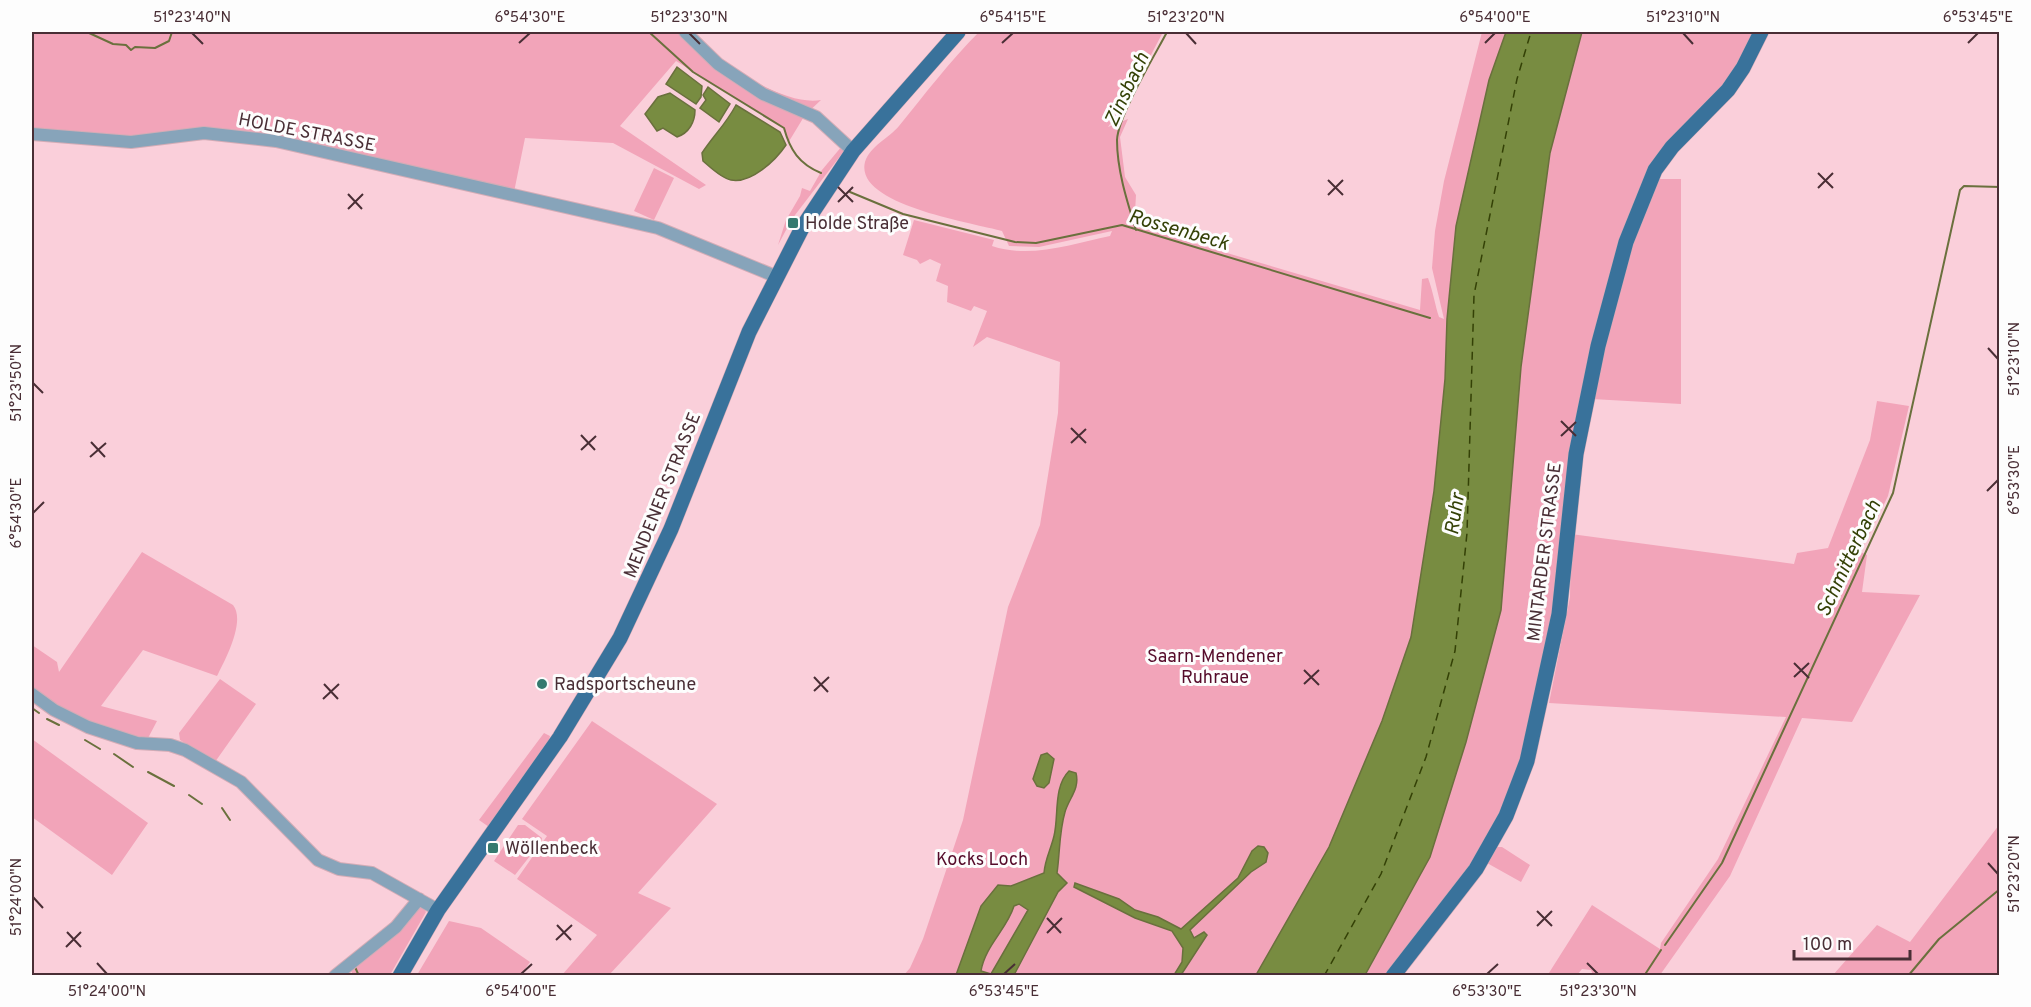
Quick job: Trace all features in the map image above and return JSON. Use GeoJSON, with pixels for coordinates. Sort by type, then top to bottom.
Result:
{"type":"FeatureCollection","features":[{"type":"Feature","properties":{"kind":"main road","name":"MENDENER STRASSE"},"geometry":{"type":"LineString","coordinates":[[400,975],[438,910],[560,737],[620,638],[671,529],[741,351],[775,276],[802,228],[853,151],[958,32]]}},
{"type":"Feature","properties":{"kind":"main road","name":"MINTARDER STRASSE"},"geometry":{"type":"LineString","coordinates":[[1393,975],[1482,859],[1506,816],[1527,761],[1558,614],[1570,490],[1589,385],[1616,275],[1637,213],[1655,170],[1672,147],[1728,90],[1743,68],[1761,32]]}},
{"type":"Feature","properties":{"kind":"street"},"geometry":{"type":"LineString","coordinates":[[685,32],[718,64],[763,94],[816,117],[853,151]]}},
{"type":"Feature","properties":{"kind":"street","name":"HOLDE STRASSE"},"geometry":{"type":"LineString","coordinates":[[32,134],[131,142],[204,133],[276,141],[658,228],[775,276]]}},
{"type":"Feature","properties":{"kind":"street"},"geometry":{"type":"LineString","coordinates":[[32,694],[54,710],[88,727],[137,743],[170,745],[185,750],[241,782],[318,860],[339,869],[372,873],[438,910]]}},
{"type":"Feature","properties":{"kind":"street"},"geometry":{"type":"LineString","coordinates":[[335,975],[396,927],[419,899]]}},
{"type":"Feature","properties":{"kind":"green space"},"geometry":{"type":"Polygon","coordinates":[[[32,32],[681,32],[729,66],[767,88],[804,100],[821,100],[805,115],[788,143],[784,128],[676,61],[620,126],[706,185],[699,189],[613,143],[525,138],[514,192],[264,134],[131,139],[32,131],[32,32]]]}},
{"type":"Feature","properties":{"kind":"green space","name":"Saarn-Mendener Ruhraue"},"geometry":{"type":"Polygon","coordinates":[[[979,32],[1163,32],[1131,93],[1108,127],[1128,119],[1120,137],[1125,177],[1136,195],[1135,212],[1139,227],[1420,310],[1422,279],[1428,278],[1439,317],[1444,319],[1432,268],[1435,231],[1444,181],[1482,32],[1506,32],[1489,80],[1456,226],[1447,319],[1467,552],[1309,975],[904,975],[910,968],[923,939],[963,820],[1008,607],[1040,525],[1058,413],[1060,362],[987,337],[973,347],[987,311],[974,306],[971,311],[947,302],[948,286],[936,281],[941,264],[930,259],[920,264],[917,260],[903,255],[914,220],[994,240],[992,246],[1021,251],[1066,246],[1110,236],[1112,231],[1039,247],[1009,246],[1002,231],[943,217],[896,201],[878,190],[867,177],[865,162],[867,156],[899,126],[979,32]]]}},
{"type":"Feature","properties":{"kind":"green space"},"geometry":{"type":"Polygon","coordinates":[[[1582,32],[1758,32],[1734,76],[1685,126],[1615,265],[1555,612],[1523,761],[1490,838],[1389,975],[1365,976],[1430,857],[1466,742],[1501,610],[1521,367],[1550,153],[1582,32]]]}},
{"type":"Feature","properties":{"kind":"green space"},"geometry":{"type":"Polygon","coordinates":[[[842,146],[844,151],[792,219],[778,245],[786,220],[802,188],[810,191],[822,170],[842,146]]]}},
{"type":"Feature","properties":{"kind":"green space"},"geometry":{"type":"Polygon","coordinates":[[[654,168],[674,178],[654,220],[634,211],[654,168]]]}},
{"type":"Feature","properties":{"kind":"green space"},"geometry":{"type":"Polygon","coordinates":[[[1657,179],[1681,179],[1681,404],[1592,399],[1623,263],[1657,179]]]}},
{"type":"Feature","properties":{"kind":"green space"},"geometry":{"type":"Polygon","coordinates":[[[1877,401],[1909,406],[1888,496],[1861,552],[1867,555],[1862,592],[1920,595],[1852,722],[1802,718],[1730,876],[1660,975],[1593,975],[1591,970],[1582,969],[1577,975],[1547,976],[1592,905],[1660,949],[1661,943],[1718,859],[1786,717],[1549,703],[1570,597],[1571,534],[1794,564],[1797,553],[1828,548],[1870,440],[1877,401]]]}},
{"type":"Feature","properties":{"kind":"green space"},"geometry":{"type":"Polygon","coordinates":[[[142,552],[233,605],[237,621],[233,640],[217,676],[143,650],[101,706],[157,721],[147,740],[90,723],[32,691],[32,645],[57,662],[59,672],[142,552]]]}},
{"type":"Feature","properties":{"kind":"green space"},"geometry":{"type":"Polygon","coordinates":[[[220,679],[256,704],[215,762],[180,740],[179,733],[220,679]]]}},
{"type":"Feature","properties":{"kind":"green space"},"geometry":{"type":"Polygon","coordinates":[[[592,721],[717,804],[638,893],[671,908],[609,975],[562,975],[597,935],[517,879],[547,836],[522,819],[592,721]]]}},
{"type":"Feature","properties":{"kind":"green space"},"geometry":{"type":"Polygon","coordinates":[[[544,733],[550,736],[548,743],[489,827],[479,820],[544,733]]]}},
{"type":"Feature","properties":{"kind":"green space"},"geometry":{"type":"Polygon","coordinates":[[[32,739],[148,823],[112,875],[32,817],[32,739]]]}},
{"type":"Feature","properties":{"kind":"green space"},"geometry":{"type":"Polygon","coordinates":[[[518,825],[525,825],[542,838],[515,875],[494,861],[518,825]]]}},
{"type":"Feature","properties":{"kind":"green space"},"geometry":{"type":"Polygon","coordinates":[[[1999,825],[1999,975],[1833,975],[1877,925],[1910,942],[1999,825]]]}},
{"type":"Feature","properties":{"kind":"green space"},"geometry":{"type":"Polygon","coordinates":[[[1497,847],[1502,847],[1530,865],[1521,882],[1487,863],[1497,847]]]}},
{"type":"Feature","properties":{"kind":"green space"},"geometry":{"type":"Polygon","coordinates":[[[421,905],[426,912],[390,975],[353,975],[349,966],[421,905]]]}},
{"type":"Feature","properties":{"kind":"green space"},"geometry":{"type":"Polygon","coordinates":[[[449,921],[481,928],[530,962],[521,975],[417,975],[449,921]]]}},
{"type":"Feature","properties":{"kind":"water","name":"Ruhr"},"geometry":{"type":"Polygon","coordinates":[[[1506,32],[1582,32],[1550,153],[1521,367],[1501,610],[1466,742],[1430,857],[1365,975],[1256,975],[1329,847],[1382,721],[1411,637],[1434,491],[1456,226],[1489,80],[1506,32]]]}},
{"type":"Feature","properties":{"kind":"water"},"geometry":{"type":"Polygon","coordinates":[[[677,67],[702,86],[701,97],[696,104],[666,84],[677,67]]]}},
{"type":"Feature","properties":{"kind":"water"},"geometry":{"type":"Polygon","coordinates":[[[708,87],[730,104],[719,122],[700,108],[706,100],[703,95],[708,87]]]}},
{"type":"Feature","properties":{"kind":"water"},"geometry":{"type":"Polygon","coordinates":[[[670,93],[695,110],[690,126],[685,133],[677,137],[663,128],[657,131],[645,114],[658,97],[670,93]]]}},
{"type":"Feature","properties":{"kind":"water"},"geometry":{"type":"Polygon","coordinates":[[[736,105],[780,132],[786,145],[755,175],[731,180],[716,172],[703,161],[702,153],[736,105]]]}},
{"type":"Feature","properties":{"kind":"water"},"geometry":{"type":"Polygon","coordinates":[[[1047,753],[1054,759],[1049,783],[1044,788],[1037,786],[1033,779],[1041,755],[1047,753]]]}},
{"type":"Feature","properties":{"kind":"water"},"geometry":{"type":"Polygon","coordinates":[[[1069,771],[1076,773],[1077,784],[1063,820],[1057,873],[1067,883],[1058,892],[1014,975],[956,975],[981,906],[998,885],[1011,886],[1044,873],[1054,836],[1059,793],[1069,771]],[[1019,904],[1014,906],[991,946],[981,971],[991,974],[1028,910],[1019,904]]]}},
{"type":"Feature","properties":{"kind":"water"},"geometry":{"type":"Polygon","coordinates":[[[1258,846],[1264,847],[1268,853],[1266,862],[1251,872],[1190,930],[1194,938],[1204,932],[1207,935],[1181,975],[1174,975],[1182,962],[1183,948],[1172,931],[1135,918],[1074,887],[1075,883],[1119,899],[1135,910],[1158,917],[1181,929],[1238,878],[1252,851],[1258,846]]]}},
{"type":"Feature","properties":{"kind":"waterway"},"geometry":{"type":"LineString","coordinates":[[87,32],[113,44],[126,45],[131,50],[135,47],[155,48],[169,41],[172,32]]}},
{"type":"Feature","properties":{"kind":"waterway","name":"Rossenbeck"},"geometry":{"type":"LineString","coordinates":[[649,32],[693,72],[784,128],[796,155],[801,161],[821,173]]}},
{"type":"Feature","properties":{"kind":"waterway","name":"Zinsbach"},"geometry":{"type":"LineString","coordinates":[[1136,230],[1121,174],[1117,140],[1130,101],[1167,32]]}},
{"type":"Feature","properties":{"kind":"waterway","name":"Schmitterbach"},"geometry":{"type":"LineString","coordinates":[[1665,945],[1722,863],[1893,493],[1960,190],[1964,186],[2000,187]]}},
{"type":"Feature","properties":{"kind":"waterway","name":"Rossenbeck"},"geometry":{"type":"LineString","coordinates":[[850,192],[903,214],[1015,242],[1036,243],[1122,225],[1430,318]]}},
{"type":"Feature","properties":{"kind":"waterway","name":"Wöllenbeck"},"geometry":{"type":"LineString","coordinates":[[32,708],[39,713]]}},
{"type":"Feature","properties":{"kind":"waterway","name":"Wöllenbeck"},"geometry":{"type":"LineString","coordinates":[[47,719],[59,725]]}},
{"type":"Feature","properties":{"kind":"waterway","name":"Wöllenbeck"},"geometry":{"type":"LineString","coordinates":[[85,740],[100,749]]}},
{"type":"Feature","properties":{"kind":"waterway","name":"Wöllenbeck"},"geometry":{"type":"LineString","coordinates":[[114,754],[133,767]]}},
{"type":"Feature","properties":{"kind":"waterway","name":"Wöllenbeck"},"geometry":{"type":"LineString","coordinates":[[148,772],[174,786]]}},
{"type":"Feature","properties":{"kind":"waterway","name":"Wöllenbeck"},"geometry":{"type":"LineString","coordinates":[[189,795],[202,804]]}},
{"type":"Feature","properties":{"kind":"waterway","name":"Wöllenbeck"},"geometry":{"type":"LineString","coordinates":[[222,808],[230,820]]}},
{"type":"Feature","properties":{"kind":"waterway"},"geometry":{"type":"LineString","coordinates":[[1908,976],[1939,939],[2000,889]]}},
{"type":"Feature","properties":{"kind":"waterway","name":"Schmitterbach"},"geometry":{"type":"LineString","coordinates":[[1644,976],[1661,950]]}},
{"type":"Feature","properties":{"kind":"waterway","name":"Wöllenbeck"},"geometry":{"type":"LineString","coordinates":[[355,967],[359,976]]}},
{"type":"Feature","properties":{"kind":"ferry route"},"geometry":{"type":"LineString","coordinates":[[1324,976],[1381,874],[1426,757],[1455,651],[1467,533],[1474,295],[1517,79],[1531,32]]}},
{"type":"Feature","properties":{"kind":"place","name":"Holde Straße"},"geometry":{"type":"Point","coordinates":[793,223]}},
{"type":"Feature","properties":{"kind":"place","name":"Radsportscheune"},"geometry":{"type":"Point","coordinates":[542,684]}},
{"type":"Feature","properties":{"kind":"place","name":"Wöllenbeck"},"geometry":{"type":"Point","coordinates":[493,848]}},
{"type":"Feature","properties":{"kind":"park label","name":"Kocks Loch"},"geometry":{"type":"Point","coordinates":[982,859]}}]}
